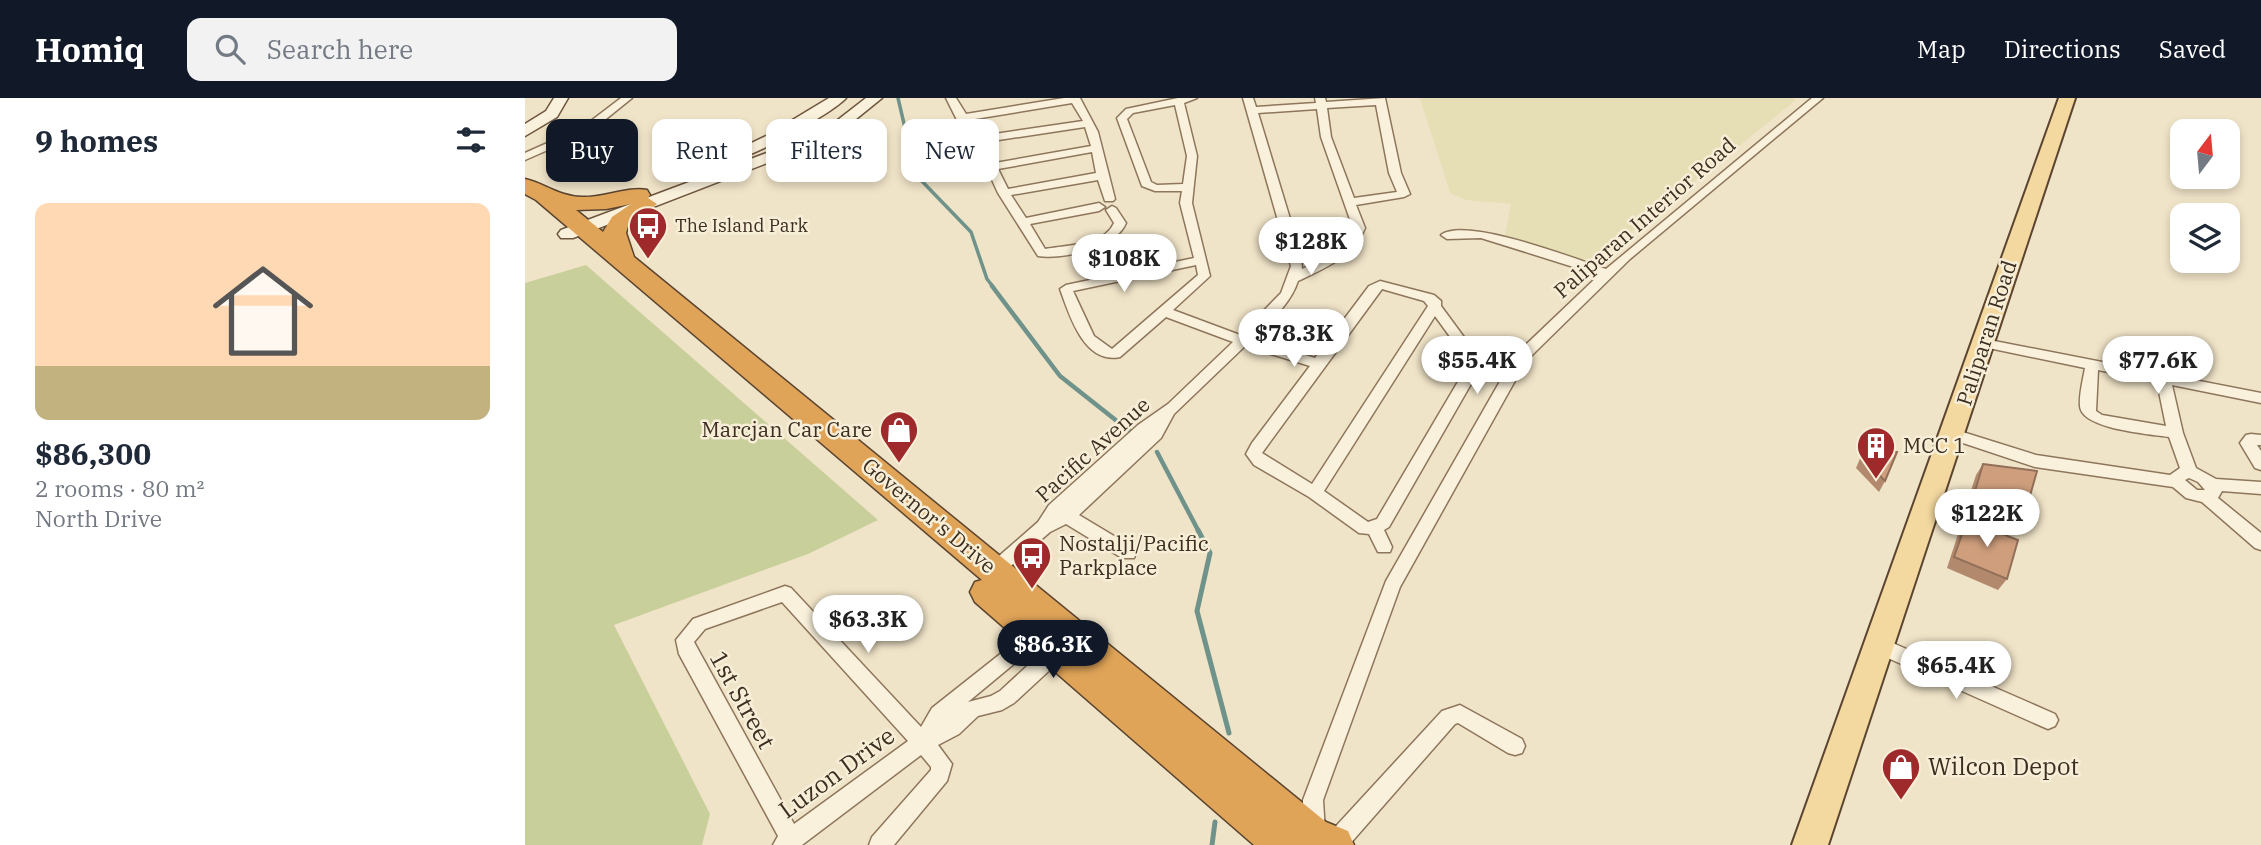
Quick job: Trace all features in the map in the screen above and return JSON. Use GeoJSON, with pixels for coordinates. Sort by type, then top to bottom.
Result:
{"type":"FeatureCollection","features":[{"type":"Feature","properties":{"kind":"highway"},"geometry":{"type":"LineString","coordinates":[[531,194],[576,205],[643,199]]}},
{"type":"Feature","properties":{"kind":"highway","name":"Governor's Drive"},"geometry":{"type":"LineString","coordinates":[[531,194],[986,577],[1311,843]]}},
{"type":"Feature","properties":{"kind":"highway"},"geometry":{"type":"LineString","coordinates":[[625,261],[613,242],[614,232],[643,199]]}},
{"type":"Feature","properties":{"kind":"highway","name":"Governor's Drive"},"geometry":{"type":"LineString","coordinates":[[570,227],[625,261],[986,577]]}},
{"type":"Feature","properties":{"kind":"main road","name":"Paliparan Road"},"geometry":{"type":"LineString","coordinates":[[1810,845],[2067,98]]}},
{"type":"Feature","properties":{"kind":"street"},"geometry":{"type":"LineString","coordinates":[[525,123],[540,111],[547,98]]}},
{"type":"Feature","properties":{"kind":"street"},"geometry":{"type":"LineString","coordinates":[[525,131],[552,114],[561,98]]}},
{"type":"Feature","properties":{"kind":"street"},"geometry":{"type":"LineString","coordinates":[[525,158],[587,128],[627,98]]}},
{"type":"Feature","properties":{"kind":"street"},"geometry":{"type":"LineString","coordinates":[[643,199],[771,139],[839,98]]}},
{"type":"Feature","properties":{"kind":"street"},"geometry":{"type":"LineString","coordinates":[[570,227],[814,140],[835,129],[875,98]]}},
{"type":"Feature","properties":{"kind":"street"},"geometry":{"type":"LineString","coordinates":[[951,98],[961,118],[1075,99],[1085,109],[1107,205],[1120,223],[1119,230],[1103,241],[1042,253],[998,182]]}},
{"type":"Feature","properties":{"kind":"street","name":"Paliparan Interior Road"},"geometry":{"type":"LineString","coordinates":[[1311,843],[1313,800],[1392,586],[1520,358],[1607,273],[1818,98]]}},
{"type":"Feature","properties":{"kind":"street"},"geometry":{"type":"LineString","coordinates":[[1189,187],[1155,188],[1146,184],[1122,118],[1130,110],[1186,99],[1192,156],[1189,187],[1186,203],[1201,260],[1204,276],[1115,354],[1107,354],[1084,333],[1066,289],[1201,260]]}},
{"type":"Feature","properties":{"kind":"street"},"geometry":{"type":"LineString","coordinates":[[1250,104],[1380,100],[1395,173],[1404,194],[1351,202]]}},
{"type":"Feature","properties":{"kind":"street"},"geometry":{"type":"LineString","coordinates":[[1292,279],[1338,254],[1357,237],[1359,228],[1326,137],[1320,101]]}},
{"type":"Feature","properties":{"kind":"street","name":"Pacific Avenue"},"geometry":{"type":"LineString","coordinates":[[986,577],[1134,446],[1156,434],[1173,408],[1276,308],[1287,294],[1297,266],[1295,255],[1250,104]]}},
{"type":"Feature","properties":{"kind":"street"},"geometry":{"type":"LineString","coordinates":[[999,136],[1089,123]]}},
{"type":"Feature","properties":{"kind":"street"},"geometry":{"type":"LineString","coordinates":[[999,165],[1095,148]]}},
{"type":"Feature","properties":{"kind":"street"},"geometry":{"type":"LineString","coordinates":[[1004,193],[1100,176]]}},
{"type":"Feature","properties":{"kind":"street"},"geometry":{"type":"LineString","coordinates":[[1024,222],[1107,205]]}},
{"type":"Feature","properties":{"kind":"street"},"geometry":{"type":"LineString","coordinates":[[1447,235],[1482,234],[1607,273]]}},
{"type":"Feature","properties":{"kind":"street"},"geometry":{"type":"LineString","coordinates":[[1370,528],[1383,523],[1476,363],[1436,304],[1429,298],[1380,285],[1374,289],[1254,454],[1259,461],[1370,528],[1384,547]]}},
{"type":"Feature","properties":{"kind":"street"},"geometry":{"type":"LineString","coordinates":[[1315,494],[1436,304]]}},
{"type":"Feature","properties":{"kind":"street"},"geometry":{"type":"LineString","coordinates":[[1166,312],[1319,365]]}},
{"type":"Feature","properties":{"kind":"street"},"geometry":{"type":"LineString","coordinates":[[1984,343],[2261,398]]}},
{"type":"Feature","properties":{"kind":"street"},"geometry":{"type":"LineString","coordinates":[[2092,365],[2087,408],[2090,414],[2098,419],[2175,433]]}},
{"type":"Feature","properties":{"kind":"street"},"geometry":{"type":"LineString","coordinates":[[2164,379],[2183,477]]}},
{"type":"Feature","properties":{"kind":"street"},"geometry":{"type":"LineString","coordinates":[[1954,431],[2035,461],[2205,478],[2209,491],[2261,542]]}},
{"type":"Feature","properties":{"kind":"street"},"geometry":{"type":"LineString","coordinates":[[2261,440],[2251,439],[2248,443],[2261,464]]}},
{"type":"Feature","properties":{"kind":"street"},"geometry":{"type":"LineString","coordinates":[[2209,491],[2261,488]]}},
{"type":"Feature","properties":{"kind":"street"},"geometry":{"type":"LineString","coordinates":[[1061,512],[1128,553]]}},
{"type":"Feature","properties":{"kind":"street","name":"1st Street"},"geometry":{"type":"LineString","coordinates":[[788,842],[685,648],[685,640],[699,624],[785,593],[922,743]]}},
{"type":"Feature","properties":{"kind":"street"},"geometry":{"type":"LineString","coordinates":[[922,743],[952,728],[973,709],[995,704],[1007,697],[1056,635]]}},
{"type":"Feature","properties":{"kind":"street"},"geometry":{"type":"LineString","coordinates":[[922,743],[939,715],[1056,635]]}},
{"type":"Feature","properties":{"kind":"street"},"geometry":{"type":"LineString","coordinates":[[1879,645],[2048,720]]}},
{"type":"Feature","properties":{"kind":"street"},"geometry":{"type":"LineString","coordinates":[[1311,843],[1375,798],[1401,775],[1449,717],[1460,715],[1515,746]]}},
{"type":"Feature","properties":{"kind":"street"},"geometry":{"type":"LineString","coordinates":[[880,845],[940,774],[942,764],[922,743]]}},
{"type":"Feature","properties":{"kind":"street","name":"Luzon Drive"},"geometry":{"type":"LineString","coordinates":[[788,842],[922,743]]}},
{"type":"Feature","properties":{"kind":"shaded area"},"geometry":{"type":"Polygon","coordinates":[[[1420,98],[1796,100],[1600,258],[1574,260],[1505,235],[1511,204],[1466,200],[1450,193],[1420,98]]]}},
{"type":"Feature","properties":{"kind":"green space"},"geometry":{"type":"Polygon","coordinates":[[[586,265],[878,520],[808,554],[614,625],[710,814],[702,845],[525,845],[525,283],[586,265]]]}},
{"type":"Feature","properties":{"kind":"building"},"geometry":{"type":"Polygon","coordinates":[[[1865,447],[1897,452],[1885,481],[1862,457],[1865,447]]]}},
{"type":"Feature","properties":{"kind":"building"},"geometry":{"type":"Polygon","coordinates":[[[1983,464],[2037,471],[2024,517],[1973,498],[1983,464]]]}},
{"type":"Feature","properties":{"kind":"building"},"geometry":{"type":"Polygon","coordinates":[[[1967,520],[2018,540],[2007,579],[1954,557],[1967,520]]]}},
{"type":"Feature","properties":{"kind":"waterway"},"geometry":{"type":"LineString","coordinates":[[898,98],[916,175],[971,232],[987,279],[994,288]]}},
{"type":"Feature","properties":{"kind":"waterway"},"geometry":{"type":"LineString","coordinates":[[992,286],[1060,376],[1132,433]]}},
{"type":"Feature","properties":{"kind":"waterway"},"geometry":{"type":"LineString","coordinates":[[1157,452],[1199,532]]}},
{"type":"Feature","properties":{"kind":"waterway"},"geometry":{"type":"LineString","coordinates":[[1198,530],[1210,553],[1197,611],[1229,733]]}},
{"type":"Feature","properties":{"kind":"waterway"},"geometry":{"type":"LineString","coordinates":[[1212,845],[1215,822]]}},
{"type":"Feature","properties":{"kind":"place","name":"The Island Park"},"geometry":{"type":"Point","coordinates":[648,260]}},
{"type":"Feature","properties":{"kind":"place","name":"Marcjan Car Care"},"geometry":{"type":"Point","coordinates":[899,464]}},
{"type":"Feature","properties":{"kind":"place","name":"MCC 1"},"geometry":{"type":"Point","coordinates":[1876,480]}},
{"type":"Feature","properties":{"kind":"place","name":"Nostalji/Pacific Parkplace"},"geometry":{"type":"Point","coordinates":[1032,590]}},
{"type":"Feature","properties":{"kind":"place","name":"Wilcon Depot"},"geometry":{"type":"Point","coordinates":[1901,801]}}]}
